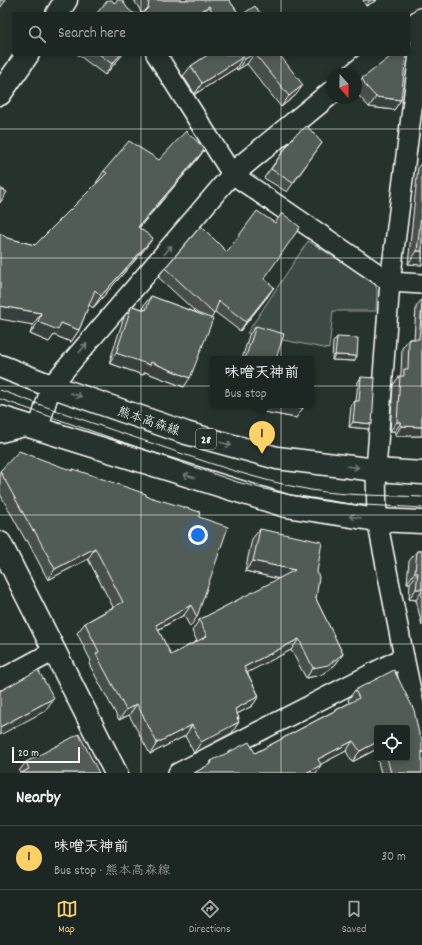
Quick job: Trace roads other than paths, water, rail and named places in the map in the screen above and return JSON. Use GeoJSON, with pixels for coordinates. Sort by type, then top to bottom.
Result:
{"type":"FeatureCollection","features":[{"type":"Feature","properties":{"kind":"main road"},"geometry":{"type":"LineString","coordinates":[[57,12],[66,0]]}},
{"type":"Feature","properties":{"kind":"main road"},"geometry":{"type":"LineString","coordinates":[[410,28],[422,19]]}},
{"type":"Feature","properties":{"kind":"main road"},"geometry":{"type":"LineString","coordinates":[[0,94],[27,56]]}},
{"type":"Feature","properties":{"kind":"main road"},"geometry":{"type":"LineString","coordinates":[[362,68],[376,56]]}},
{"type":"Feature","properties":{"kind":"main road"},"geometry":{"type":"LineString","coordinates":[[232,174],[326,97]]}},
{"type":"Feature","properties":{"kind":"main road","name":"熊本高森線"},"geometry":{"type":"LineString","coordinates":[[0,366],[51,386],[186,433],[277,458],[376,470],[422,473]]}},
{"type":"Feature","properties":{"kind":"main road"},"geometry":{"type":"LineString","coordinates":[[0,417],[286,506],[377,520],[422,522]]}},
{"type":"Feature","properties":{"kind":"main road"},"geometry":{"type":"LineString","coordinates":[[0,431],[31,427]]}},
{"type":"Feature","properties":{"kind":"main road"},"geometry":{"type":"LineString","coordinates":[[0,543],[116,773]]}},
{"type":"Feature","properties":{"kind":"street"},"geometry":{"type":"LineString","coordinates":[[422,30],[390,282],[376,470],[377,520],[422,742]]}},
{"type":"Feature","properties":{"kind":"street"},"geometry":{"type":"LineString","coordinates":[[157,56],[232,174],[390,282],[422,284]]}},
{"type":"Feature","properties":{"kind":"street"},"geometry":{"type":"LineString","coordinates":[[31,427],[51,386],[232,174]]}},
{"type":"Feature","properties":{"kind":"street"},"geometry":{"type":"LineString","coordinates":[[0,680],[54,651]]}},
{"type":"Feature","properties":{"kind":"street"},"geometry":{"type":"LineString","coordinates":[[178,773],[404,656]]}},
{"type":"Feature","properties":{"kind":"tram line"},"geometry":{"type":"LineString","coordinates":[[0,390],[77,418],[231,470],[271,481],[325,492],[422,497]]}},
{"type":"Feature","properties":{"kind":"tram line"},"geometry":{"type":"LineString","coordinates":[[0,399],[237,482],[275,492],[339,503],[422,508]]}},
{"type":"Feature","properties":{"kind":"place","name":"味噌天神前"},"geometry":{"type":"Point","coordinates":[262,454]}}]}
